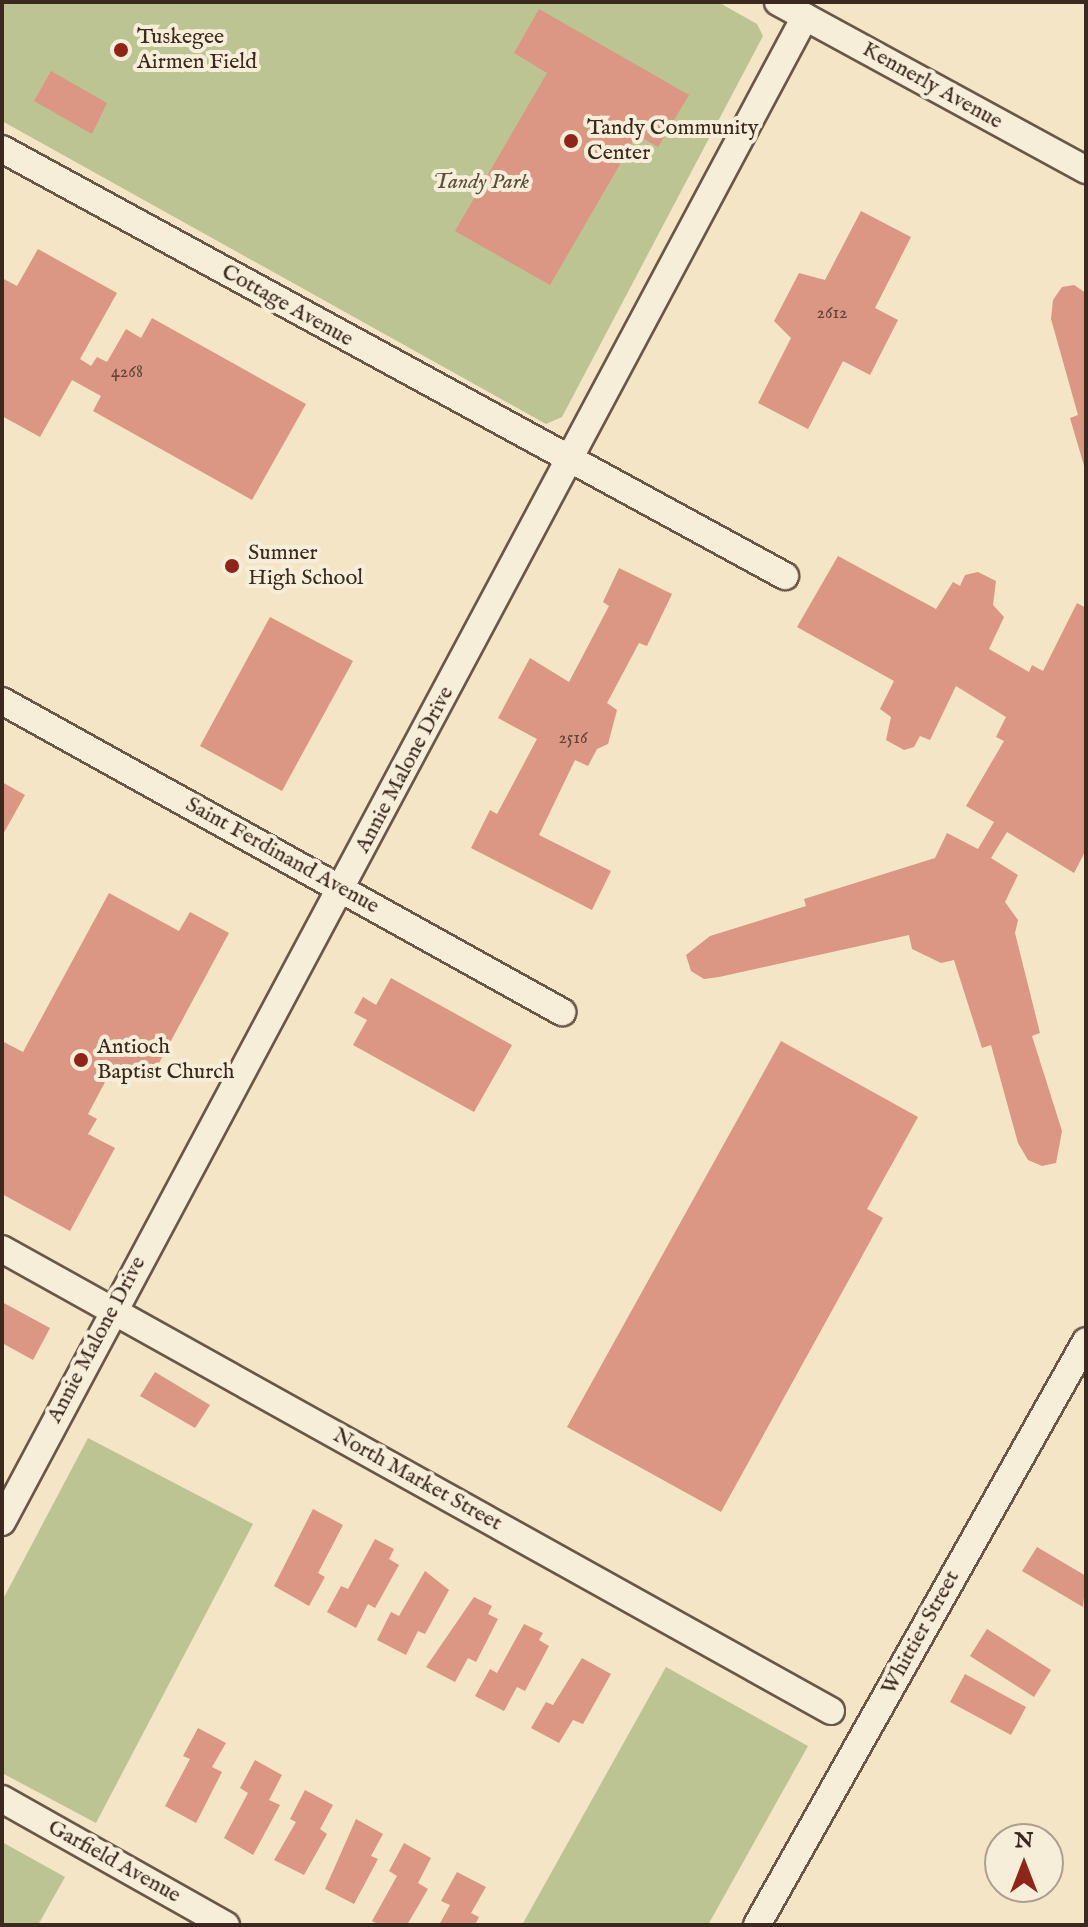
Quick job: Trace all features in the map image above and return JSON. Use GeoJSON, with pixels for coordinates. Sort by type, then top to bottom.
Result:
{"type":"FeatureCollection","features":[{"type":"Feature","properties":{"kind":"street","name":"Kennerly Avenue"},"geometry":{"type":"LineString","coordinates":[[778,2],[1086,170]]}},
{"type":"Feature","properties":{"kind":"street","name":"Annie Malone Drive"},"geometry":{"type":"LineString","coordinates":[[2,1522],[112,1311],[571,462],[805,17]]}},
{"type":"Feature","properties":{"kind":"street","name":"Cottage Avenue"},"geometry":{"type":"LineString","coordinates":[[2,149],[785,576]]}},
{"type":"Feature","properties":{"kind":"street","name":"Saint Ferdinand Avenue"},"geometry":{"type":"LineString","coordinates":[[2,701],[562,1012]]}},
{"type":"Feature","properties":{"kind":"street","name":"North Market Street"},"geometry":{"type":"LineString","coordinates":[[2,1249],[831,1711]]}},
{"type":"Feature","properties":{"kind":"street","name":"Whittier Street"},"geometry":{"type":"LineString","coordinates":[[757,1925],[1086,1341]]}},
{"type":"Feature","properties":{"kind":"street","name":"Garfield Avenue"},"geometry":{"type":"LineString","coordinates":[[2,1799],[226,1925]]}},
{"type":"Feature","properties":{"kind":"green space","name":"Tandy Park"},"geometry":{"type":"Polygon","coordinates":[[[2,2],[718,2],[757,24],[763,36],[562,417],[546,424],[2,121],[2,2]]]}},
{"type":"Feature","properties":{"kind":"green space"},"geometry":{"type":"Polygon","coordinates":[[[88,1438],[253,1524],[96,1823],[2,1773],[2,1601],[88,1438]]]}},
{"type":"Feature","properties":{"kind":"green space"},"geometry":{"type":"Polygon","coordinates":[[[666,1667],[808,1746],[708,1925],[522,1925],[666,1667]]]}},
{"type":"Feature","properties":{"kind":"green space"},"geometry":{"type":"Polygon","coordinates":[[[2,1842],[65,1877],[38,1925],[2,1925],[2,1842]]]}},
{"type":"Feature","properties":{"kind":"building","name":"Tandy Community Center"},"geometry":{"type":"Polygon","coordinates":[[[539,9],[689,95],[658,147],[637,135],[550,285],[455,231],[547,73],[514,53],[539,9]]]}},
{"type":"Feature","properties":{"kind":"building"},"geometry":{"type":"Polygon","coordinates":[[[51,71],[107,103],[92,134],[34,101],[51,71]]]}},
{"type":"Feature","properties":{"kind":"building"},"geometry":{"type":"Polygon","coordinates":[[[861,211],[911,237],[875,308],[898,320],[870,375],[843,361],[808,429],[758,403],[791,338],[774,321],[799,273],[825,280],[861,211]]]}},
{"type":"Feature","properties":{"kind":"building"},"geometry":{"type":"Polygon","coordinates":[[[38,249],[117,293],[80,359],[91,366],[97,357],[107,362],[126,329],[141,338],[152,318],[306,404],[252,500],[93,411],[101,396],[72,380],[40,437],[2,416],[2,278],[17,286],[38,249]]]}},
{"type":"Feature","properties":{"kind":"building"},"geometry":{"type":"Polygon","coordinates":[[[1074,285],[1086,293],[1085,469],[1070,418],[1078,415],[1051,319],[1053,300],[1062,287],[1074,285]]]}},
{"type":"Feature","properties":{"kind":"building"},"geometry":{"type":"Polygon","coordinates":[[[838,556],[936,609],[953,582],[960,586],[965,575],[978,572],[996,581],[993,605],[1004,617],[989,649],[1029,672],[1032,665],[1043,671],[1077,603],[1086,608],[1086,850],[1074,873],[1007,832],[991,858],[1018,875],[1005,902],[1018,920],[1015,933],[1040,1033],[1032,1036],[1062,1131],[1056,1163],[1042,1166],[1028,1160],[1018,1143],[991,1045],[982,1048],[954,960],[941,963],[912,949],[909,935],[719,977],[704,979],[691,971],[686,955],[710,936],[806,906],[804,899],[935,858],[947,833],[978,849],[994,822],[966,806],[1004,741],[996,737],[1006,717],[956,686],[930,740],[920,736],[914,747],[904,750],[886,740],[891,717],[880,709],[894,681],[797,627],[838,556]]]}},
{"type":"Feature","properties":{"kind":"building"},"geometry":{"type":"Polygon","coordinates":[[[619,568],[672,594],[647,646],[639,643],[607,703],[617,710],[608,744],[597,749],[588,766],[575,760],[539,835],[611,871],[592,910],[471,848],[490,810],[497,814],[537,739],[498,718],[530,658],[569,682],[609,606],[603,602],[619,568]]]}},
{"type":"Feature","properties":{"kind":"building"},"geometry":{"type":"Polygon","coordinates":[[[270,617],[353,661],[282,791],[200,746],[270,617]]]}},
{"type":"Feature","properties":{"kind":"building"},"geometry":{"type":"Polygon","coordinates":[[[2,782],[25,795],[2,836],[2,782]]]}},
{"type":"Feature","properties":{"kind":"building","name":"Antioch Baptist Church"},"geometry":{"type":"Polygon","coordinates":[[[109,893],[179,931],[190,912],[229,933],[152,1076],[135,1067],[129,1078],[112,1069],[88,1114],[97,1119],[88,1134],[115,1148],[70,1231],[2,1194],[2,1041],[23,1052],[109,893]]]}},
{"type":"Feature","properties":{"kind":"building"},"geometry":{"type":"Polygon","coordinates":[[[391,978],[512,1045],[474,1112],[353,1045],[367,1020],[354,1013],[363,997],[376,1005],[391,978]]]}},
{"type":"Feature","properties":{"kind":"building"},"geometry":{"type":"Polygon","coordinates":[[[781,1041],[918,1117],[867,1209],[883,1218],[721,1512],[567,1427],[781,1041]]]}},
{"type":"Feature","properties":{"kind":"building"},"geometry":{"type":"Polygon","coordinates":[[[2,1302],[50,1328],[33,1360],[2,1343],[2,1302]]]}},
{"type":"Feature","properties":{"kind":"building"},"geometry":{"type":"Polygon","coordinates":[[[155,1372],[210,1405],[195,1428],[140,1396],[155,1372]]]}},
{"type":"Feature","properties":{"kind":"building"},"geometry":{"type":"Polygon","coordinates":[[[313,1509],[343,1525],[318,1573],[325,1577],[309,1606],[274,1586],[313,1509]]]}},
{"type":"Feature","properties":{"kind":"building"},"geometry":{"type":"Polygon","coordinates":[[[375,1539],[394,1549],[389,1559],[399,1565],[375,1608],[368,1604],[356,1628],[327,1612],[341,1586],[348,1589],[375,1539]]]}},
{"type":"Feature","properties":{"kind":"building"},"geometry":{"type":"Polygon","coordinates":[[[1037,1547],[1086,1576],[1083,1607],[1022,1571],[1037,1547]]]}},
{"type":"Feature","properties":{"kind":"building"},"geometry":{"type":"Polygon","coordinates":[[[425,1571],[449,1590],[425,1634],[418,1631],[406,1655],[377,1640],[391,1612],[399,1616],[425,1571]]]}},
{"type":"Feature","properties":{"kind":"building"},"geometry":{"type":"Polygon","coordinates":[[[474,1597],[492,1606],[488,1614],[498,1619],[476,1662],[468,1658],[455,1682],[426,1667],[474,1597]]]}},
{"type":"Feature","properties":{"kind":"building"},"geometry":{"type":"Polygon","coordinates":[[[524,1624],[543,1633],[539,1640],[549,1646],[525,1691],[517,1687],[504,1711],[475,1696],[490,1669],[497,1673],[524,1624]]]}},
{"type":"Feature","properties":{"kind":"building"},"geometry":{"type":"Polygon","coordinates":[[[987,1629],[1051,1670],[1034,1697],[970,1656],[987,1629]]]}},
{"type":"Feature","properties":{"kind":"building"},"geometry":{"type":"Polygon","coordinates":[[[582,1658],[611,1674],[583,1724],[573,1720],[559,1743],[531,1728],[546,1702],[553,1705],[582,1658]]]}},
{"type":"Feature","properties":{"kind":"building"},"geometry":{"type":"Polygon","coordinates":[[[965,1674],[1026,1707],[1011,1735],[950,1702],[965,1674]]]}},
{"type":"Feature","properties":{"kind":"building"},"geometry":{"type":"Polygon","coordinates":[[[198,1728],[226,1743],[212,1767],[222,1772],[196,1823],[165,1806],[190,1759],[183,1756],[198,1728]]]}},
{"type":"Feature","properties":{"kind":"building"},"geometry":{"type":"Polygon","coordinates":[[[255,1760],[282,1775],[269,1800],[280,1805],[253,1855],[224,1838],[248,1793],[240,1788],[255,1760]]]}},
{"type":"Feature","properties":{"kind":"building"},"geometry":{"type":"Polygon","coordinates":[[[305,1790],[333,1805],[320,1829],[327,1834],[304,1875],[274,1860],[296,1822],[290,1819],[305,1790]]]}},
{"type":"Feature","properties":{"kind":"building"},"geometry":{"type":"Polygon","coordinates":[[[356,1819],[383,1834],[371,1856],[378,1859],[354,1904],[325,1889],[356,1819]]]}},
{"type":"Feature","properties":{"kind":"building"},"geometry":{"type":"Polygon","coordinates":[[[404,1843],[431,1858],[418,1883],[428,1889],[407,1925],[380,1925],[372,1921],[397,1876],[389,1871],[404,1843]]]}},
{"type":"Feature","properties":{"kind":"building"},"geometry":{"type":"Polygon","coordinates":[[[457,1872],[486,1887],[471,1913],[479,1917],[475,1925],[439,1925],[450,1905],[441,1901],[457,1872]]]}},
{"type":"Feature","properties":{"kind":"place","name":"Tuskegee Airmen Field"},"geometry":{"type":"Point","coordinates":[121,50]}},
{"type":"Feature","properties":{"kind":"place","name":"Tandy Community Center"},"geometry":{"type":"Point","coordinates":[571,141]}},
{"type":"Feature","properties":{"kind":"place","name":"Sumner High School"},"geometry":{"type":"Point","coordinates":[232,566]}},
{"type":"Feature","properties":{"kind":"place","name":"Antioch Baptist Church"},"geometry":{"type":"Point","coordinates":[81,1060]}}]}
